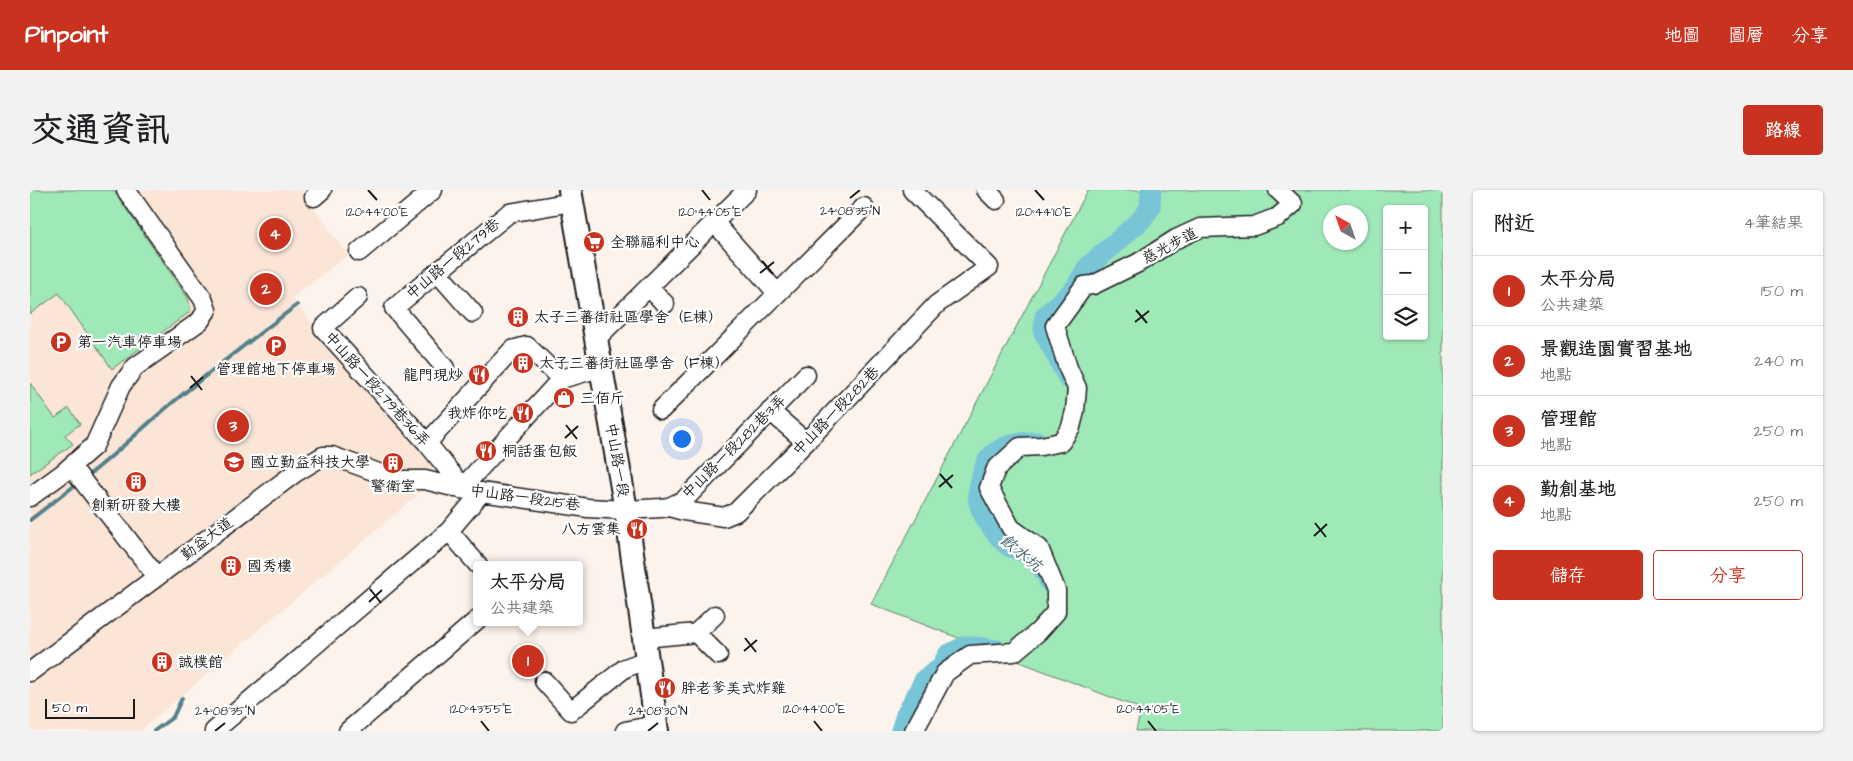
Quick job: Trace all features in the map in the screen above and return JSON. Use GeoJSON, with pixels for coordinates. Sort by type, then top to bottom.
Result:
{"type":"FeatureCollection","features":[{"type":"Feature","properties":{"kind":"main road","name":"中山路一段"},"geometry":{"type":"LineString","coordinates":[[571,196],[626,510],[656,728]]}},
{"type":"Feature","properties":{"kind":"street"},"geometry":{"type":"LineString","coordinates":[[30,497],[78,475],[94,446],[121,386],[135,367],[200,321],[206,310],[203,299],[126,190]]}},
{"type":"Feature","properties":{"kind":"street"},"geometry":{"type":"LineString","coordinates":[[359,252],[433,190]]}},
{"type":"Feature","properties":{"kind":"street"},"geometry":{"type":"LineString","coordinates":[[596,338],[747,190]]}},
{"type":"Feature","properties":{"kind":"street","name":"中山路一段282巷"},"geometry":{"type":"LineString","coordinates":[[669,507],[684,511],[724,516],[736,512],[938,304],[989,267],[912,190]]}},
{"type":"Feature","properties":{"kind":"street","name":"慈光步道"},"geometry":{"type":"LineString","coordinates":[[914,731],[945,673],[970,655],[1014,652],[1038,632],[1056,612],[1056,590],[1039,548],[1011,528],[989,488],[996,469],[1020,447],[1060,442],[1070,427],[1075,410],[1077,388],[1068,368],[1055,326],[1084,286],[1093,285],[1138,263],[1176,239],[1200,228],[1254,226],[1278,217],[1293,204],[1278,190]]}},
{"type":"Feature","properties":{"kind":"street","name":"中山路一段279巷"},"geometry":{"type":"LineString","coordinates":[[445,368],[394,308],[509,213],[571,196]]}},
{"type":"Feature","properties":{"kind":"street"},"geometry":{"type":"LineString","coordinates":[[661,410],[864,207]]}},
{"type":"Feature","properties":{"kind":"street"},"geometry":{"type":"LineString","coordinates":[[714,222],[777,293]]}},
{"type":"Feature","properties":{"kind":"street"},"geometry":{"type":"LineString","coordinates":[[437,272],[473,313]]}},
{"type":"Feature","properties":{"kind":"street"},"geometry":{"type":"LineString","coordinates":[[649,287],[665,304]]}},
{"type":"Feature","properties":{"kind":"street","name":"中山路一段279巷36弄"},"geometry":{"type":"LineString","coordinates":[[358,296],[323,328],[427,443],[456,479],[458,488]]}},
{"type":"Feature","properties":{"kind":"street"},"geometry":{"type":"LineString","coordinates":[[427,443],[512,350],[527,346],[562,379]]}},
{"type":"Feature","properties":{"kind":"street"},"geometry":{"type":"LineString","coordinates":[[458,488],[562,379],[600,368]]}},
{"type":"Feature","properties":{"kind":"street","name":"中山路一段282巷3弄"},"geometry":{"type":"LineString","coordinates":[[626,510],[669,507],[684,500],[806,375]]}},
{"type":"Feature","properties":{"kind":"street"},"geometry":{"type":"LineString","coordinates":[[770,411],[806,442]]}},
{"type":"Feature","properties":{"kind":"street","name":"勤益大道"},"geometry":{"type":"LineString","coordinates":[[30,672],[295,474],[323,456],[332,456],[398,480]]}},
{"type":"Feature","properties":{"kind":"street"},"geometry":{"type":"LineString","coordinates":[[78,475],[157,577]]}},
{"type":"Feature","properties":{"kind":"street","name":"中山路一段215巷"},"geometry":{"type":"LineString","coordinates":[[398,480],[425,480],[458,488],[588,508],[626,510]]}},
{"type":"Feature","properties":{"kind":"street"},"geometry":{"type":"LineString","coordinates":[[214,731],[449,531],[482,492]]}},
{"type":"Feature","properties":{"kind":"street"},"geometry":{"type":"LineString","coordinates":[[449,531],[475,561]]}},
{"type":"Feature","properties":{"kind":"street"},"geometry":{"type":"LineString","coordinates":[[644,638],[696,633],[715,614]]}},
{"type":"Feature","properties":{"kind":"street"},"geometry":{"type":"LineString","coordinates":[[348,731],[473,623]]}},
{"type":"Feature","properties":{"kind":"street"},"geometry":{"type":"LineString","coordinates":[[696,633],[718,655]]}},
{"type":"Feature","properties":{"kind":"street"},"geometry":{"type":"LineString","coordinates":[[544,681],[571,711],[625,668],[647,660]]}},
{"type":"Feature","properties":{"kind":"street"},"geometry":{"type":"LineString","coordinates":[[625,731],[656,728]]}},
{"type":"Feature","properties":{"kind":"shaded area","name":"國立勤益科技大學"},"geometry":{"type":"Polygon","coordinates":[[[30,190],[301,190],[348,255],[292,298],[325,339],[446,474],[428,469],[422,491],[140,731],[30,731],[30,190]]]}},
{"type":"Feature","properties":{"kind":"green space"},"geometry":{"type":"Polygon","coordinates":[[[30,190],[113,190],[188,298],[191,311],[112,369],[59,293],[30,314],[30,190]]]}},
{"type":"Feature","properties":{"kind":"green space"},"geometry":{"type":"Polygon","coordinates":[[[1088,190],[1443,190],[1443,731],[1136,731],[1141,709],[871,604],[1088,190]]]}},
{"type":"Feature","properties":{"kind":"green space"},"geometry":{"type":"Polygon","coordinates":[[[30,383],[55,418],[69,408],[80,424],[65,435],[73,444],[30,474],[30,383]]]}},
{"type":"Feature","properties":{"kind":"waterway","name":"飲水坑"},"geometry":{"type":"LineString","coordinates":[[1069,379],[1044,332],[1045,316],[1075,289],[1087,268],[1141,220],[1150,208],[1151,190]]}},
{"type":"Feature","properties":{"kind":"waterway"},"geometry":{"type":"LineString","coordinates":[[85,478],[192,386],[297,305]]}},
{"type":"Feature","properties":{"kind":"waterway","name":"飲水坑"},"geometry":{"type":"LineString","coordinates":[[1038,442],[1014,444],[999,450],[993,455],[984,469],[978,494],[983,514],[1001,539],[1011,547],[1023,551],[1036,560],[1050,583]]}},
{"type":"Feature","properties":{"kind":"waterway"},"geometry":{"type":"LineString","coordinates":[[30,520],[78,483]]}},
{"type":"Feature","properties":{"kind":"waterway","name":"飲水坑"},"geometry":{"type":"LineString","coordinates":[[901,731],[906,715],[925,679],[941,668],[948,655],[966,646],[997,650]]}},
{"type":"Feature","properties":{"kind":"waterway"},"geometry":{"type":"LineString","coordinates":[[154,731],[173,717],[182,698]]}},
{"type":"Feature","properties":{"kind":"place","name":"勤創基地"},"geometry":{"type":"Point","coordinates":[275,234]}},
{"type":"Feature","properties":{"kind":"place","name":"全聯福利中心"},"geometry":{"type":"Point","coordinates":[594,242]}},
{"type":"Feature","properties":{"kind":"place","name":"景觀造園實習基地"},"geometry":{"type":"Point","coordinates":[266,289]}},
{"type":"Feature","properties":{"kind":"place","name":"太子三蕃街社區學舍（E棟）"},"geometry":{"type":"Point","coordinates":[518,317]}},
{"type":"Feature","properties":{"kind":"place","name":"第一汽車停車場"},"geometry":{"type":"Point","coordinates":[61,342]}},
{"type":"Feature","properties":{"kind":"place","name":"管理館地下停車場"},"geometry":{"type":"Point","coordinates":[276,346]}},
{"type":"Feature","properties":{"kind":"place","name":"太子三蕃街社區學舍（F棟）"},"geometry":{"type":"Point","coordinates":[523,363]}},
{"type":"Feature","properties":{"kind":"place","name":"龍門現炒"},"geometry":{"type":"Point","coordinates":[479,375]}},
{"type":"Feature","properties":{"kind":"place","name":"三佰斤"},"geometry":{"type":"Point","coordinates":[564,398]}},
{"type":"Feature","properties":{"kind":"place","name":"我炸你吃"},"geometry":{"type":"Point","coordinates":[523,413]}},
{"type":"Feature","properties":{"kind":"place","name":"管理館"},"geometry":{"type":"Point","coordinates":[233,426]}},
{"type":"Feature","properties":{"kind":"place","name":"桐話蛋包飯"},"geometry":{"type":"Point","coordinates":[486,451]}},
{"type":"Feature","properties":{"kind":"place","name":"國立勤益科技大學"},"geometry":{"type":"Point","coordinates":[234,462]}},
{"type":"Feature","properties":{"kind":"place","name":"警衛室"},"geometry":{"type":"Point","coordinates":[393,463]}},
{"type":"Feature","properties":{"kind":"place","name":"創新研發大樓"},"geometry":{"type":"Point","coordinates":[136,482]}},
{"type":"Feature","properties":{"kind":"place","name":"八方雲集"},"geometry":{"type":"Point","coordinates":[637,529]}},
{"type":"Feature","properties":{"kind":"place","name":"國秀樓"},"geometry":{"type":"Point","coordinates":[231,566]}},
{"type":"Feature","properties":{"kind":"place","name":"太平分局"},"geometry":{"type":"Point","coordinates":[528,661]}},
{"type":"Feature","properties":{"kind":"place","name":"誠樸館"},"geometry":{"type":"Point","coordinates":[162,662]}},
{"type":"Feature","properties":{"kind":"place","name":"胖老爹美式炸雞"},"geometry":{"type":"Point","coordinates":[665,688]}}]}
